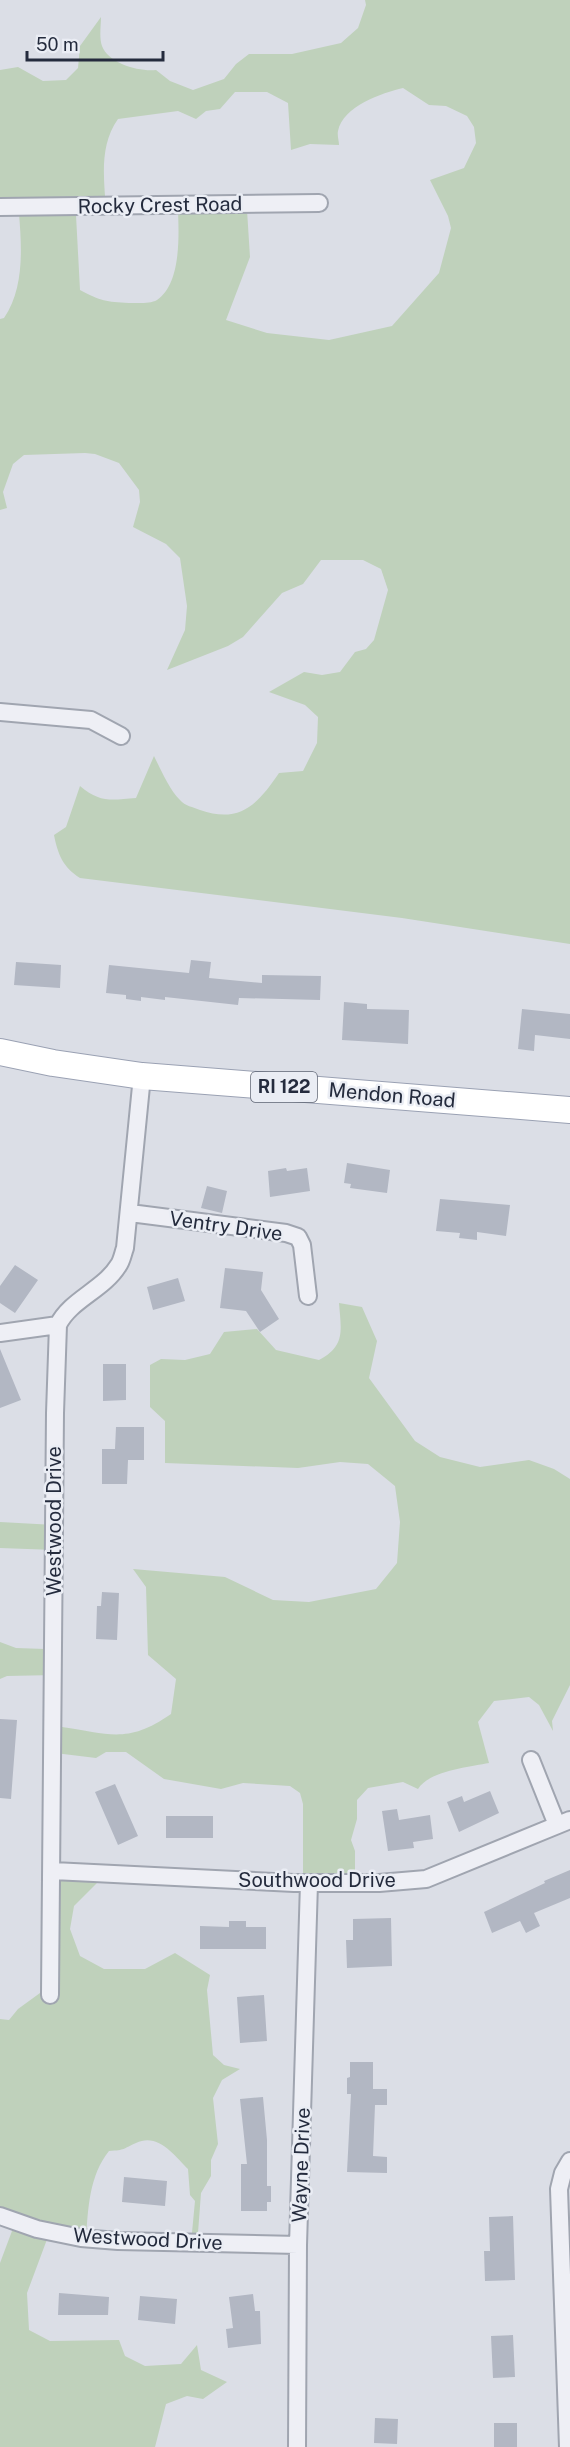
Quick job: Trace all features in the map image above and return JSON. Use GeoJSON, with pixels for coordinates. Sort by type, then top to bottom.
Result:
{"type":"FeatureCollection","features":[{"type":"Feature","properties":{"kind":"main road","name":"Mendon Road"},"geometry":{"type":"LineString","coordinates":[[0,1052],[53,1064],[142,1076],[570,1110]]}},
{"type":"Feature","properties":{"kind":"street","name":"Rocky Crest Road"},"geometry":{"type":"LineString","coordinates":[[0,207],[319,203]]}},
{"type":"Feature","properties":{"kind":"street"},"geometry":{"type":"LineString","coordinates":[[0,712],[91,720],[121,736]]}},
{"type":"Feature","properties":{"kind":"street"},"geometry":{"type":"LineString","coordinates":[[0,1333],[58,1325],[62,1316],[86,1298],[119,1266],[125,1248],[130,1213],[142,1076]]}},
{"type":"Feature","properties":{"kind":"street","name":"Ventry Drive"},"geometry":{"type":"LineString","coordinates":[[130,1213],[286,1233],[298,1238],[302,1245],[308,1296]]}},
{"type":"Feature","properties":{"kind":"street","name":"Westwood Drive"},"geometry":{"type":"LineString","coordinates":[[50,1995],[52,1661],[58,1325]]}},
{"type":"Feature","properties":{"kind":"street"},"geometry":{"type":"LineString","coordinates":[[531,1760],[563,1823]]}},
{"type":"Feature","properties":{"kind":"street","name":"Southwood Drive"},"geometry":{"type":"LineString","coordinates":[[52,1871],[309,1882],[379,1883],[426,1879],[563,1823]]}},
{"type":"Feature","properties":{"kind":"street","name":"Wayne Drive"},"geometry":{"type":"LineString","coordinates":[[297,2447],[298,2245],[309,1882]]}},
{"type":"Feature","properties":{"kind":"street"},"geometry":{"type":"LineString","coordinates":[[568,2447],[559,2189],[563,2173],[570,2161]]}},
{"type":"Feature","properties":{"kind":"street","name":"Westwood Drive"},"geometry":{"type":"LineString","coordinates":[[0,2216],[48,2232],[81,2238],[118,2241],[298,2245]]}},
{"type":"Feature","properties":{"kind":"green space"},"geometry":{"type":"Polygon","coordinates":[[[365,0],[570,0],[570,944],[402,918],[80,878],[69,869],[57,849],[54,835],[66,827],[80,786],[100,798],[113,800],[136,798],[154,756],[169,785],[182,802],[214,814],[237,813],[255,802],[279,773],[303,771],[317,743],[318,717],[305,705],[269,692],[304,672],[322,675],[340,672],[355,652],[366,649],[374,640],[388,590],[381,569],[363,560],[321,560],[303,584],[282,593],[243,637],[228,646],[167,670],[185,630],[187,606],[180,558],[166,544],[133,527],[140,502],[139,490],[119,463],[95,454],[85,453],[24,455],[13,464],[3,492],[7,508],[0,510],[0,319],[4,318],[11,307],[15,294],[20,268],[21,241],[19,214],[0,213],[0,70],[18,67],[43,81],[66,80],[78,68],[80,46],[101,17],[102,46],[105,52],[117,62],[133,68],[156,70],[170,81],[193,90],[224,79],[236,64],[249,54],[292,54],[341,43],[358,28],[366,5],[365,0]],[[403,88],[385,93],[347,114],[338,131],[339,145],[310,144],[291,150],[288,103],[267,92],[235,92],[220,109],[206,111],[196,119],[178,111],[118,119],[105,151],[106,210],[81,212],[76,215],[80,290],[99,299],[115,302],[144,303],[157,300],[171,283],[177,259],[178,211],[247,210],[250,257],[226,320],[267,333],[329,340],[392,326],[439,273],[451,228],[448,216],[430,180],[464,168],[476,143],[474,127],[467,116],[446,106],[429,105],[403,88]]]}},
{"type":"Feature","properties":{"kind":"green space"},"geometry":{"type":"Polygon","coordinates":[[[339,1303],[362,1307],[377,1341],[369,1378],[415,1441],[440,1457],[480,1467],[529,1460],[554,1469],[570,1479],[570,1685],[552,1721],[553,1731],[539,1705],[529,1697],[494,1701],[478,1722],[489,1763],[440,1774],[423,1783],[418,1789],[403,1782],[368,1788],[357,1800],[357,1819],[351,1840],[355,1851],[355,1883],[303,1883],[303,1804],[300,1793],[290,1786],[243,1783],[221,1789],[164,1779],[126,1752],[106,1752],[96,1758],[55,1753],[54,1739],[62,1727],[106,1734],[130,1733],[143,1730],[171,1714],[176,1679],[148,1655],[146,1587],[133,1569],[225,1577],[273,1600],[309,1602],[376,1589],[397,1563],[400,1522],[395,1486],[368,1464],[340,1462],[298,1468],[165,1463],[165,1421],[150,1407],[150,1365],[161,1359],[185,1360],[210,1354],[224,1332],[257,1329],[276,1350],[319,1360],[328,1355],[338,1343],[341,1329],[339,1303]]]}},
{"type":"Feature","properties":{"kind":"green space"},"geometry":{"type":"Polygon","coordinates":[[[0,1522],[55,1525],[55,1550],[0,1548],[0,1522]]]}},
{"type":"Feature","properties":{"kind":"green space"},"geometry":{"type":"Polygon","coordinates":[[[0,1642],[16,1648],[45,1649],[55,1675],[7,1676],[0,1679],[0,1642]]]}},
{"type":"Feature","properties":{"kind":"green space"},"geometry":{"type":"Polygon","coordinates":[[[54,1876],[104,1876],[74,1906],[70,1929],[80,1956],[104,1969],[145,1969],[175,1953],[210,1975],[207,1990],[213,2055],[224,2065],[240,2069],[222,2080],[213,2098],[218,2144],[211,2160],[211,2176],[201,2193],[197,2246],[191,2243],[195,2201],[190,2195],[188,2169],[172,2152],[159,2143],[144,2140],[121,2150],[109,2151],[93,2182],[86,2240],[49,2234],[27,2293],[29,2330],[50,2341],[119,2340],[125,2356],[145,2366],[181,2364],[197,2345],[201,2370],[227,2382],[203,2399],[187,2396],[166,2404],[155,2447],[0,2447],[0,2263],[15,2223],[0,2218],[0,2019],[9,2020],[18,2009],[51,1985],[54,1876]]]}},
{"type":"Feature","properties":{"kind":"building"},"geometry":{"type":"Polygon","coordinates":[[[191,960],[211,962],[209,978],[262,983],[262,975],[321,976],[320,1000],[239,998],[238,1005],[165,997],[165,1000],[141,997],[141,1001],[126,999],[126,995],[106,993],[109,965],[189,973],[191,960]]]}},
{"type":"Feature","properties":{"kind":"building"},"geometry":{"type":"Polygon","coordinates":[[[16,962],[61,965],[60,988],[14,985],[16,962]]]}},
{"type":"Feature","properties":{"kind":"building"},"geometry":{"type":"Polygon","coordinates":[[[344,1002],[367,1004],[367,1009],[409,1010],[408,1044],[342,1040],[344,1002]]]}},
{"type":"Feature","properties":{"kind":"building"},"geometry":{"type":"Polygon","coordinates":[[[522,1009],[570,1014],[570,1039],[535,1035],[534,1051],[518,1049],[522,1009]]]}},
{"type":"Feature","properties":{"kind":"building"},"geometry":{"type":"Polygon","coordinates":[[[347,1163],[390,1170],[387,1193],[350,1188],[351,1184],[344,1183],[347,1163]]]}},
{"type":"Feature","properties":{"kind":"building"},"geometry":{"type":"Polygon","coordinates":[[[286,1168],[287,1171],[307,1168],[310,1191],[270,1197],[268,1171],[286,1168]]]}},
{"type":"Feature","properties":{"kind":"building"},"geometry":{"type":"Polygon","coordinates":[[[207,1186],[227,1191],[222,1213],[201,1208],[207,1186]]]}},
{"type":"Feature","properties":{"kind":"building"},"geometry":{"type":"Polygon","coordinates":[[[440,1199],[510,1205],[506,1236],[477,1232],[477,1240],[459,1238],[460,1233],[436,1231],[440,1199]]]}},
{"type":"Feature","properties":{"kind":"building"},"geometry":{"type":"Polygon","coordinates":[[[15,1265],[38,1280],[15,1313],[0,1303],[0,1286],[15,1265]]]}},
{"type":"Feature","properties":{"kind":"building"},"geometry":{"type":"Polygon","coordinates":[[[225,1268],[263,1272],[261,1290],[279,1319],[260,1332],[246,1311],[220,1308],[225,1268]]]}},
{"type":"Feature","properties":{"kind":"building"},"geometry":{"type":"Polygon","coordinates":[[[178,1278],[185,1301],[153,1310],[147,1287],[178,1278]]]}},
{"type":"Feature","properties":{"kind":"building"},"geometry":{"type":"Polygon","coordinates":[[[0,1349],[21,1400],[0,1408],[0,1349]]]}},
{"type":"Feature","properties":{"kind":"building"},"geometry":{"type":"Polygon","coordinates":[[[103,1364],[126,1364],[126,1400],[103,1401],[103,1364]]]}},
{"type":"Feature","properties":{"kind":"building"},"geometry":{"type":"Polygon","coordinates":[[[116,1427],[144,1427],[144,1460],[128,1460],[127,1484],[102,1484],[102,1449],[115,1449],[116,1427]]]}},
{"type":"Feature","properties":{"kind":"building"},"geometry":{"type":"Polygon","coordinates":[[[102,1592],[119,1593],[117,1640],[96,1639],[97,1606],[101,1606],[102,1592]]]}},
{"type":"Feature","properties":{"kind":"building"},"geometry":{"type":"Polygon","coordinates":[[[0,1719],[17,1720],[11,1799],[0,1798],[0,1719]]]}},
{"type":"Feature","properties":{"kind":"building"},"geometry":{"type":"Polygon","coordinates":[[[115,1784],[138,1836],[118,1845],[95,1792],[115,1784]]]}},
{"type":"Feature","properties":{"kind":"building"},"geometry":{"type":"Polygon","coordinates":[[[490,1791],[499,1813],[459,1832],[447,1802],[462,1796],[464,1802],[490,1791]]]}},
{"type":"Feature","properties":{"kind":"building"},"geometry":{"type":"Polygon","coordinates":[[[397,1809],[399,1820],[430,1815],[433,1839],[413,1842],[414,1848],[388,1851],[382,1811],[397,1809]]]}},
{"type":"Feature","properties":{"kind":"building"},"geometry":{"type":"Polygon","coordinates":[[[166,1816],[213,1816],[213,1838],[166,1838],[166,1816]]]}},
{"type":"Feature","properties":{"kind":"building"},"geometry":{"type":"Polygon","coordinates":[[[570,1870],[570,1898],[534,1913],[540,1926],[526,1933],[520,1921],[492,1933],[484,1912],[570,1870]]]}},
{"type":"Feature","properties":{"kind":"building"},"geometry":{"type":"Polygon","coordinates":[[[391,1918],[392,1966],[347,1968],[346,1940],[353,1940],[353,1919],[391,1918]]]}},
{"type":"Feature","properties":{"kind":"building"},"geometry":{"type":"Polygon","coordinates":[[[229,1921],[246,1921],[246,1927],[266,1927],[266,1949],[200,1949],[200,1926],[229,1927],[229,1921]]]}},
{"type":"Feature","properties":{"kind":"building"},"geometry":{"type":"Polygon","coordinates":[[[264,1995],[267,2041],[240,2043],[237,1997],[264,1995]]]}},
{"type":"Feature","properties":{"kind":"building"},"geometry":{"type":"Polygon","coordinates":[[[350,2062],[373,2062],[373,2089],[387,2089],[387,2105],[375,2105],[373,2156],[387,2157],[387,2173],[347,2172],[351,2094],[347,2094],[347,2078],[350,2077],[350,2062]]]}},
{"type":"Feature","properties":{"kind":"building"},"geometry":{"type":"Polygon","coordinates":[[[263,2097],[267,2140],[267,2186],[271,2186],[271,2202],[267,2202],[267,2211],[241,2211],[241,2164],[247,2164],[240,2099],[263,2097]]]}},
{"type":"Feature","properties":{"kind":"building"},"geometry":{"type":"Polygon","coordinates":[[[124,2177],[167,2181],[165,2206],[122,2202],[124,2177]]]}},
{"type":"Feature","properties":{"kind":"building"},"geometry":{"type":"Polygon","coordinates":[[[513,2216],[515,2280],[485,2281],[484,2251],[490,2251],[489,2217],[513,2216]]]}},
{"type":"Feature","properties":{"kind":"building"},"geometry":{"type":"Polygon","coordinates":[[[59,2293],[109,2297],[108,2315],[58,2315],[59,2293]]]}},
{"type":"Feature","properties":{"kind":"building"},"geometry":{"type":"Polygon","coordinates":[[[253,2294],[255,2311],[260,2311],[261,2344],[228,2348],[226,2329],[233,2328],[229,2297],[253,2294]]]}},
{"type":"Feature","properties":{"kind":"building"},"geometry":{"type":"Polygon","coordinates":[[[140,2296],[177,2299],[175,2324],[138,2320],[140,2296]]]}},
{"type":"Feature","properties":{"kind":"building"},"geometry":{"type":"Polygon","coordinates":[[[513,2335],[515,2377],[493,2378],[491,2336],[513,2335]]]}},
{"type":"Feature","properties":{"kind":"building"},"geometry":{"type":"Polygon","coordinates":[[[375,2418],[398,2419],[397,2444],[374,2443],[375,2418]]]}},
{"type":"Feature","properties":{"kind":"building"},"geometry":{"type":"Polygon","coordinates":[[[494,2423],[517,2423],[517,2447],[494,2447],[494,2423]]]}}]}
